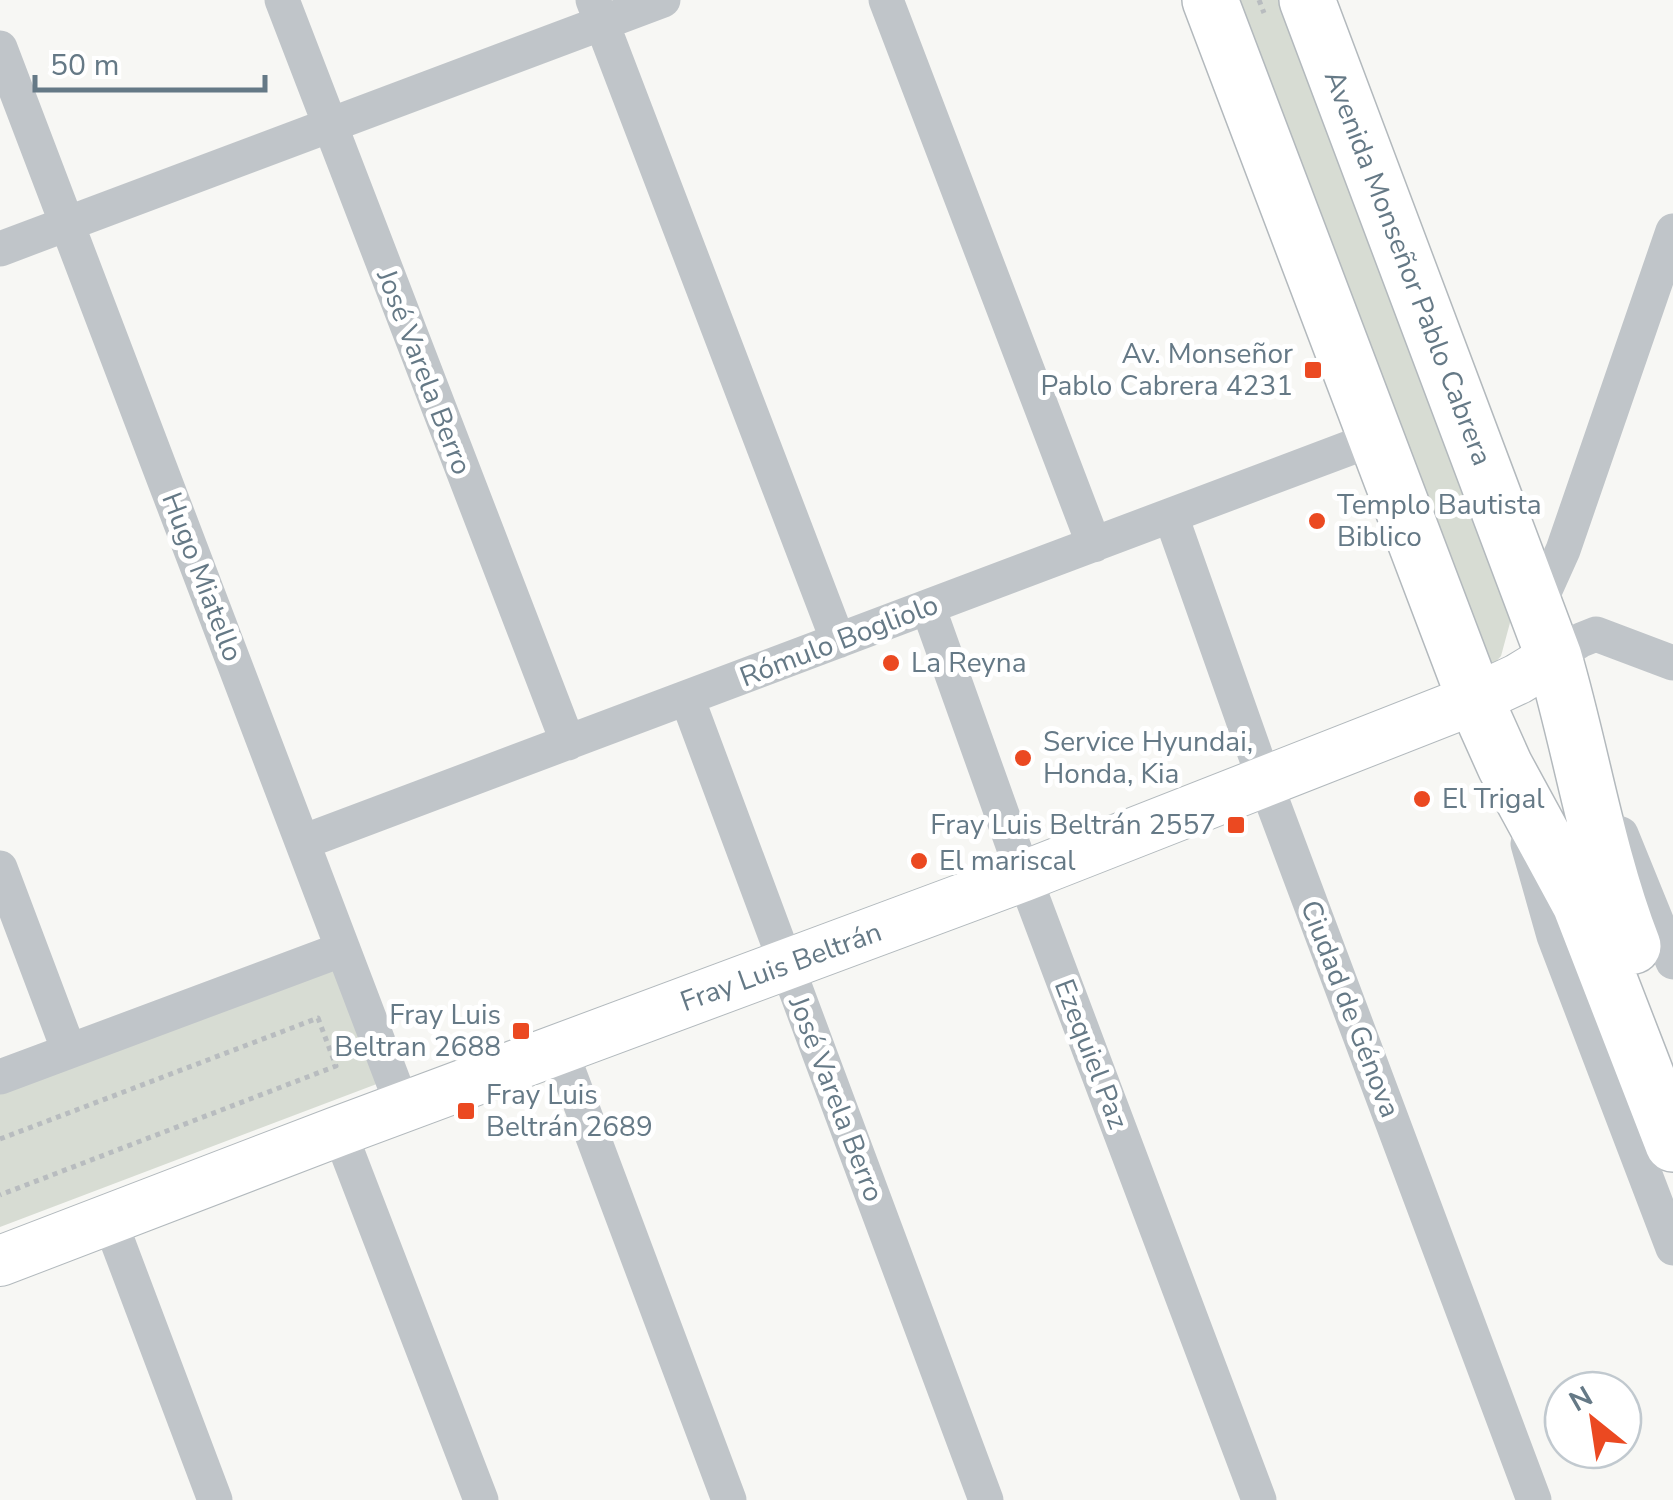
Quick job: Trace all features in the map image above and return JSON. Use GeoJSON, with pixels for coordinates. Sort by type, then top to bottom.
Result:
{"type":"FeatureCollection","features":[{"type":"Feature","properties":{"kind":"main road"},"geometry":{"type":"LineString","coordinates":[[1210,0],[1474,699],[1580,904],[1673,1144]]}},
{"type":"Feature","properties":{"kind":"main road","name":"Avenida Monseñor Pablo Cabrera"},"geometry":{"type":"LineString","coordinates":[[1307,0],[1545,633],[1572,718],[1604,862],[1673,1049]]}},
{"type":"Feature","properties":{"kind":"main road","name":"Fray Luis Beltrán"},"geometry":{"type":"LineString","coordinates":[[0,1260],[1024,876],[1474,699],[1518,680],[1545,633]]}},
{"type":"Feature","properties":{"kind":"street","name":"José Varela Berro"},"geometry":{"type":"LineString","coordinates":[[282,0],[568,743]]}},
{"type":"Feature","properties":{"kind":"street"},"geometry":{"type":"LineString","coordinates":[[0,249],[328,126],[597,12],[662,0]]}},
{"type":"Feature","properties":{"kind":"street"},"geometry":{"type":"LineString","coordinates":[[886,0],[1094,545]]}},
{"type":"Feature","properties":{"kind":"street"},"geometry":{"type":"LineString","coordinates":[[597,12],[838,641]]}},
{"type":"Feature","properties":{"kind":"street","name":"Hugo Miatello"},"geometry":{"type":"LineString","coordinates":[[0,48],[403,1107]]}},
{"type":"Feature","properties":{"kind":"street"},"geometry":{"type":"LineString","coordinates":[[1673,231],[1562,550],[1545,633],[1580,640],[1596,634],[1673,663]]}},
{"type":"Feature","properties":{"kind":"street","name":"Rómulo Bogliolo"},"geometry":{"type":"LineString","coordinates":[[303,842],[1376,438]]}},
{"type":"Feature","properties":{"kind":"street","name":"Ciudad de Génova"},"geometry":{"type":"LineString","coordinates":[[1171,516],[1265,782],[1534,1500]]}},
{"type":"Feature","properties":{"kind":"street","name":"Ezequiel Paz"},"geometry":{"type":"LineString","coordinates":[[928,607],[1024,876],[1259,1500]]}},
{"type":"Feature","properties":{"kind":"street","name":"José Varela Berro"},"geometry":{"type":"LineString","coordinates":[[687,698],[986,1500]]}},
{"type":"Feature","properties":{"kind":"street"},"geometry":{"type":"LineString","coordinates":[[1572,718],[1673,962]]}},
{"type":"Feature","properties":{"kind":"street"},"geometry":{"type":"LineString","coordinates":[[1506,766],[1554,936],[1673,1248]]}},
{"type":"Feature","properties":{"kind":"street"},"geometry":{"type":"LineString","coordinates":[[0,868],[69,1051]]}},
{"type":"Feature","properties":{"kind":"street"},"geometry":{"type":"LineString","coordinates":[[0,1076],[343,949]]}},
{"type":"Feature","properties":{"kind":"street"},"geometry":{"type":"LineString","coordinates":[[560,1049],[729,1500]]}},
{"type":"Feature","properties":{"kind":"street"},"geometry":{"type":"LineString","coordinates":[[340,1131],[480,1500]]}},
{"type":"Feature","properties":{"kind":"street"},"geometry":{"type":"LineString","coordinates":[[108,1219],[216,1500]]}},
{"type":"Feature","properties":{"kind":"path"},"geometry":{"type":"LineString","coordinates":[[0,1140],[318,1018],[336,1066],[0,1194]]}},
{"type":"Feature","properties":{"kind":"shaded area"},"geometry":{"type":"Polygon","coordinates":[[[1232,0],[1285,0],[1514,608],[1501,656],[1492,666],[1232,0]]]}},
{"type":"Feature","properties":{"kind":"shaded area"},"geometry":{"type":"Polygon","coordinates":[[[335,965],[382,1082],[0,1227],[0,1091],[335,965]]]}},
{"type":"Feature","properties":{"kind":"place","name":"Av. Monseñor Pablo Cabrera 4231"},"geometry":{"type":"Point","coordinates":[1313,370]}},
{"type":"Feature","properties":{"kind":"place","name":"Templo Bautista Biblico"},"geometry":{"type":"Point","coordinates":[1317,521]}},
{"type":"Feature","properties":{"kind":"place","name":"La Reyna"},"geometry":{"type":"Point","coordinates":[891,663]}},
{"type":"Feature","properties":{"kind":"place","name":"Service Hyundai, Honda, Kia"},"geometry":{"type":"Point","coordinates":[1023,758]}},
{"type":"Feature","properties":{"kind":"place","name":"El Trigal"},"geometry":{"type":"Point","coordinates":[1422,799]}},
{"type":"Feature","properties":{"kind":"place","name":"Fray Luis Beltrán 2557"},"geometry":{"type":"Point","coordinates":[1236,825]}},
{"type":"Feature","properties":{"kind":"place","name":"El mariscal"},"geometry":{"type":"Point","coordinates":[919,861]}},
{"type":"Feature","properties":{"kind":"place","name":"Fray Luis Beltran 2688"},"geometry":{"type":"Point","coordinates":[521,1031]}},
{"type":"Feature","properties":{"kind":"place","name":"Fray Luis Beltrán 2689"},"geometry":{"type":"Point","coordinates":[466,1111]}}]}
